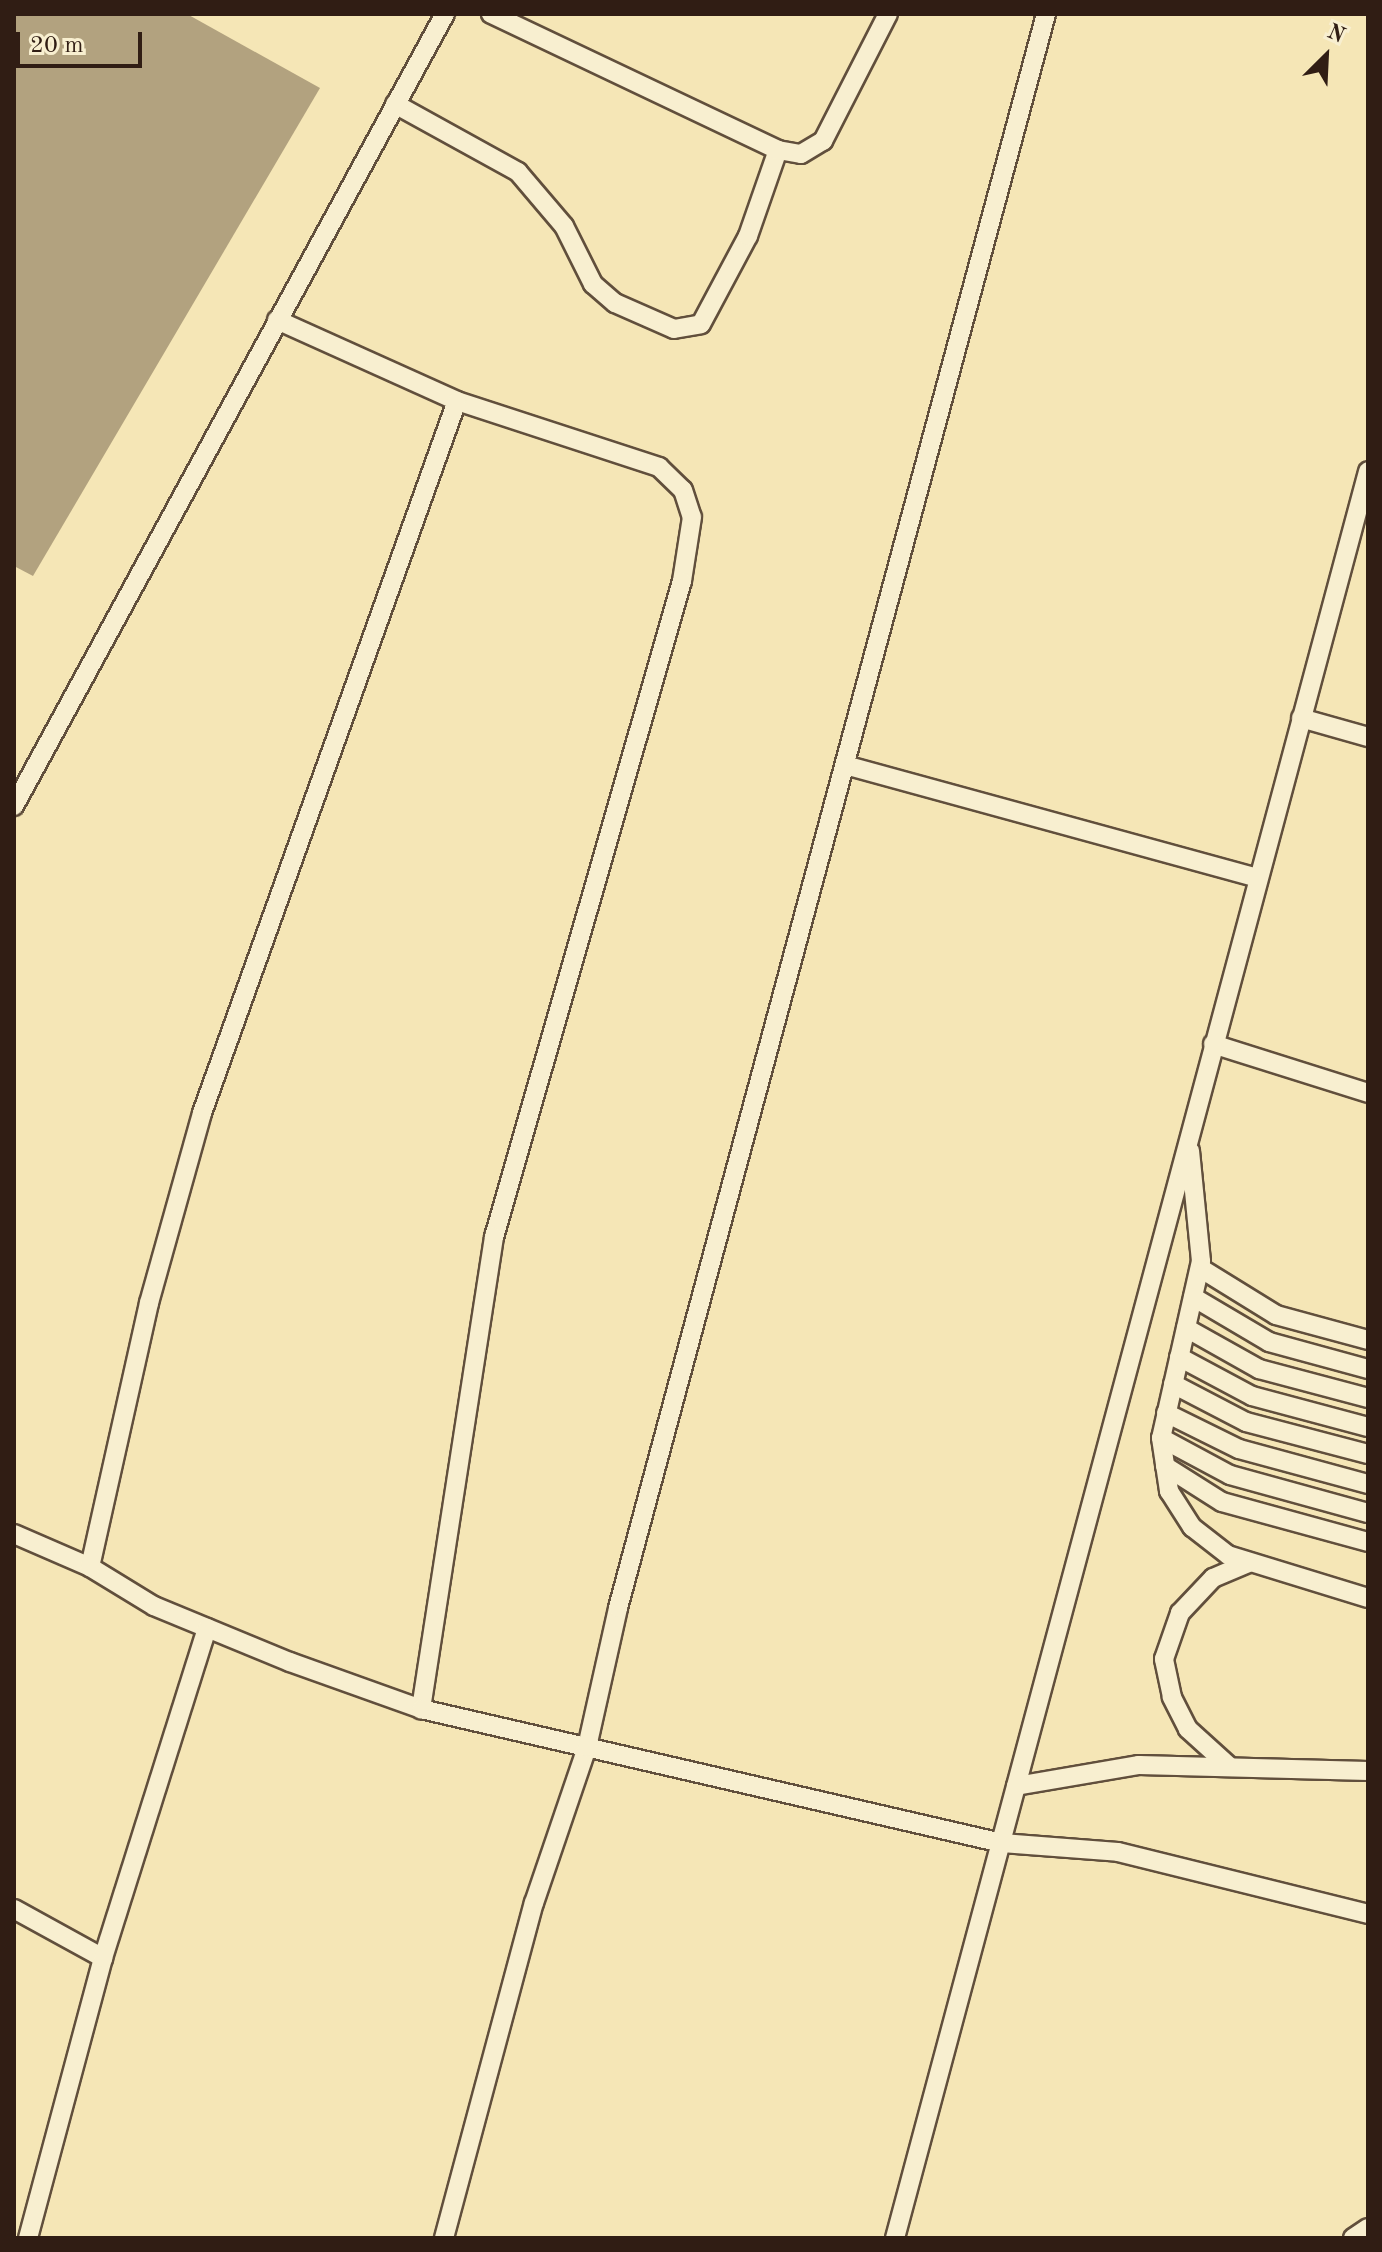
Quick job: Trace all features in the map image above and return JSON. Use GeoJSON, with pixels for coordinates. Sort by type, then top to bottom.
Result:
{"type":"FeatureCollection","features":[{"type":"Feature","properties":{"kind":"lane"},"geometry":{"type":"LineString","coordinates":[[14,806],[445,14]]}},
{"type":"Feature","properties":{"kind":"lane"},"geometry":{"type":"LineString","coordinates":[[491,14],[778,150],[801,154],[823,141],[888,14]]}},
{"type":"Feature","properties":{"kind":"lane"},"geometry":{"type":"LineString","coordinates":[[444,2238],[534,1903],[587,1747],[618,1608],[1046,14]]}},
{"type":"Feature","properties":{"kind":"lane"},"geometry":{"type":"LineString","coordinates":[[395,104],[518,172],[564,226],[593,284],[640,317],[674,329],[701,324],[748,236],[778,150]]}},
{"type":"Feature","properties":{"kind":"lane"},"geometry":{"type":"LineString","coordinates":[[277,320],[457,401],[659,467],[683,490],[692,517],[682,581],[494,1237],[421,1709]]}},
{"type":"Feature","properties":{"kind":"lane"},"geometry":{"type":"LineString","coordinates":[[90,1567],[149,1303],[202,1113],[457,401]]}},
{"type":"Feature","properties":{"kind":"lane"},"geometry":{"type":"LineString","coordinates":[[895,2238],[1367,476]]}},
{"type":"Feature","properties":{"kind":"lane"},"geometry":{"type":"LineString","coordinates":[[1301,718],[1368,737]]}},
{"type":"Feature","properties":{"kind":"lane"},"geometry":{"type":"LineString","coordinates":[[845,765],[1258,878]]}},
{"type":"Feature","properties":{"kind":"lane"},"geometry":{"type":"LineString","coordinates":[[1213,1044],[1368,1093]]}},
{"type":"Feature","properties":{"kind":"lane"},"geometry":{"type":"LineString","coordinates":[[1189,1140],[1200,1268],[1161,1438],[1169,1491],[1192,1527],[1228,1555],[1368,1598]]}},
{"type":"Feature","properties":{"kind":"lane"},"geometry":{"type":"LineString","coordinates":[[1200,1268],[1276,1315],[1368,1340]]}},
{"type":"Feature","properties":{"kind":"lane"},"geometry":{"type":"LineString","coordinates":[[1193,1297],[1269,1342],[1368,1369]]}},
{"type":"Feature","properties":{"kind":"lane"},"geometry":{"type":"LineString","coordinates":[[1186,1328],[1259,1369],[1368,1398]]}},
{"type":"Feature","properties":{"kind":"lane"},"geometry":{"type":"LineString","coordinates":[[1179,1357],[1252,1396],[1368,1427]]}},
{"type":"Feature","properties":{"kind":"lane"},"geometry":{"type":"LineString","coordinates":[[1173,1384],[1246,1422],[1368,1454]]}},
{"type":"Feature","properties":{"kind":"lane"},"geometry":{"type":"LineString","coordinates":[[1166,1413],[1239,1449],[1368,1484]]}},
{"type":"Feature","properties":{"kind":"lane"},"geometry":{"type":"LineString","coordinates":[[1161,1438],[1230,1475],[1368,1513]]}},
{"type":"Feature","properties":{"kind":"lane"},"geometry":{"type":"LineString","coordinates":[[1165,1466],[1222,1502],[1368,1542]]}},
{"type":"Feature","properties":{"kind":"lane"},"geometry":{"type":"LineString","coordinates":[[14,1534],[90,1567],[154,1606],[421,1709],[1002,1843],[1118,1852],[1368,1914]]}},
{"type":"Feature","properties":{"kind":"lane"},"geometry":{"type":"LineString","coordinates":[[1230,1767],[1188,1729],[1172,1697],[1164,1659],[1180,1613],[1213,1578],[1248,1563]]}},
{"type":"Feature","properties":{"kind":"lane"},"geometry":{"type":"LineString","coordinates":[[28,2238],[103,1958],[207,1628]]}},
{"type":"Feature","properties":{"kind":"lane"},"geometry":{"type":"LineString","coordinates":[[1016,1786],[1139,1765],[1368,1771]]}},
{"type":"Feature","properties":{"kind":"lane"},"geometry":{"type":"LineString","coordinates":[[14,1909],[103,1958]]}},
{"type":"Feature","properties":{"kind":"lane"},"geometry":{"type":"LineString","coordinates":[[1353,2238],[1368,2228]]}},
{"type":"Feature","properties":{"kind":"shaded area"},"geometry":{"type":"Polygon","coordinates":[[[14,14],[187,14],[320,88],[33,576],[14,566],[14,14]]]}}]}
